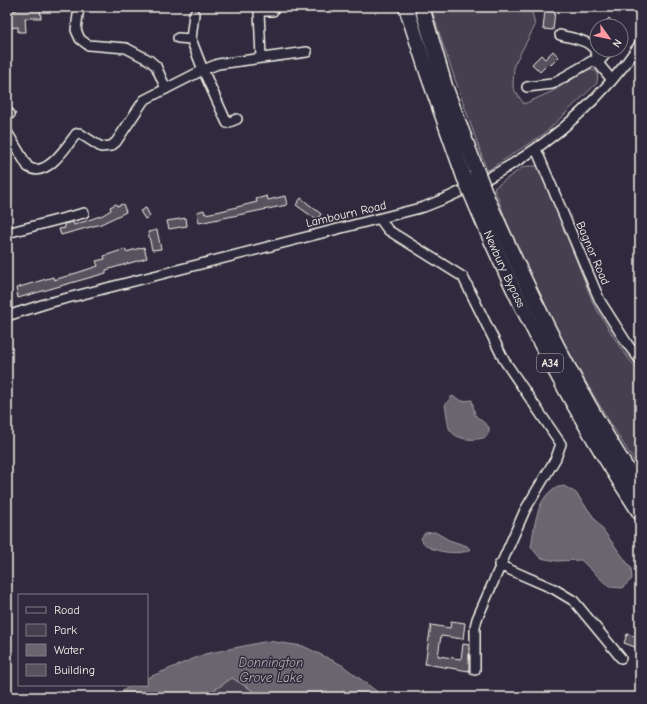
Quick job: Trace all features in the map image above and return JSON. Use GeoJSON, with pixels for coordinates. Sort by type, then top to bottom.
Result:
{"type":"FeatureCollection","features":[{"type":"Feature","properties":{"kind":"highway","name":"Newbury Bypass"},"geometry":{"type":"LineString","coordinates":[[406,7],[428,75],[482,202],[514,292],[556,375],[591,435],[640,513]]}},
{"type":"Feature","properties":{"kind":"highway","name":"Newbury Bypass"},"geometry":{"type":"LineString","coordinates":[[422,7],[470,173]]}},
{"type":"Feature","properties":{"kind":"highway","name":"Newbury Bypass"},"geometry":{"type":"LineString","coordinates":[[482,202],[554,341],[603,430],[640,489]]}},
{"type":"Feature","properties":{"kind":"street"},"geometry":{"type":"LineString","coordinates":[[79,7],[76,30],[80,39],[88,45],[126,48],[150,60],[156,66],[166,89]]}},
{"type":"Feature","properties":{"kind":"street"},"geometry":{"type":"LineString","coordinates":[[249,11],[274,11]]}},
{"type":"Feature","properties":{"kind":"street"},"geometry":{"type":"LineString","coordinates":[[259,11],[261,58]]}},
{"type":"Feature","properties":{"kind":"street"},"geometry":{"type":"LineString","coordinates":[[194,14],[190,39],[223,125],[237,119]]}},
{"type":"Feature","properties":{"kind":"street"},"geometry":{"type":"LineString","coordinates":[[560,35],[590,44],[596,50],[598,63],[612,80]]}},
{"type":"Feature","properties":{"kind":"street"},"geometry":{"type":"LineString","coordinates":[[178,38],[190,39]]}},
{"type":"Feature","properties":{"kind":"street","name":"Lambourn Road"},"geometry":{"type":"LineString","coordinates":[[7,316],[56,301],[336,228],[424,207],[452,197],[500,172],[536,149],[583,111],[622,70],[640,44]]}},
{"type":"Feature","properties":{"kind":"street"},"geometry":{"type":"LineString","coordinates":[[7,132],[28,168],[32,170],[39,170],[55,161],[62,154],[76,134],[79,134],[101,148],[111,146],[116,142],[144,100],[203,70],[218,64],[307,52]]}},
{"type":"Feature","properties":{"kind":"street"},"geometry":{"type":"LineString","coordinates":[[598,63],[602,58]]}},
{"type":"Feature","properties":{"kind":"street"},"geometry":{"type":"LineString","coordinates":[[527,87],[552,84],[592,61],[598,63]]}},
{"type":"Feature","properties":{"kind":"street","name":"Bagnor Road"},"geometry":{"type":"LineString","coordinates":[[536,149],[600,301],[628,345],[640,360]]}},
{"type":"Feature","properties":{"kind":"street"},"geometry":{"type":"LineString","coordinates":[[7,233],[84,213]]}},
{"type":"Feature","properties":{"kind":"street"},"geometry":{"type":"LineString","coordinates":[[380,218],[388,230],[463,276],[504,360],[561,444],[556,458],[525,510],[500,565],[475,627],[475,670]]}},
{"type":"Feature","properties":{"kind":"street"},"geometry":{"type":"LineString","coordinates":[[500,565],[554,589],[574,601],[621,658]]}},
{"type":"Feature","properties":{"kind":"green space"},"geometry":{"type":"Polygon","coordinates":[[[431,7],[531,7],[535,26],[514,65],[513,88],[524,104],[553,91],[587,70],[594,70],[598,73],[597,83],[545,133],[487,171],[431,7]]]}},
{"type":"Feature","properties":{"kind":"green space"},"geometry":{"type":"Polygon","coordinates":[[[537,166],[541,170],[594,305],[622,350],[640,373],[640,470],[592,393],[562,340],[534,286],[510,232],[494,188],[523,167],[537,166]]]}},
{"type":"Feature","properties":{"kind":"green space"},"geometry":{"type":"Polygon","coordinates":[[[232,678],[252,690],[256,697],[204,697],[232,678]]]}},
{"type":"Feature","properties":{"kind":"water"},"geometry":{"type":"Polygon","coordinates":[[[452,396],[462,401],[472,400],[475,415],[489,427],[489,432],[486,437],[466,439],[460,438],[452,432],[449,428],[445,405],[452,396]]]}},
{"type":"Feature","properties":{"kind":"water"},"geometry":{"type":"Polygon","coordinates":[[[564,486],[576,493],[631,568],[632,579],[622,588],[609,587],[581,560],[557,561],[540,558],[531,547],[535,524],[542,501],[553,489],[564,486]]]}},
{"type":"Feature","properties":{"kind":"water"},"geometry":{"type":"Polygon","coordinates":[[[435,532],[449,540],[467,546],[470,549],[468,551],[456,553],[434,549],[423,543],[421,538],[425,533],[435,532]]]}},
{"type":"Feature","properties":{"kind":"water","name":"Donnington Grove Lake"},"geometry":{"type":"Polygon","coordinates":[[[268,641],[303,646],[342,665],[384,697],[256,697],[252,690],[232,678],[204,697],[110,697],[131,686],[148,686],[148,678],[205,654],[268,641]]]}},
{"type":"Feature","properties":{"kind":"building"},"geometry":{"type":"Polygon","coordinates":[[[17,7],[40,7],[41,18],[25,18],[26,32],[18,32],[18,27],[7,28],[7,11],[17,10],[17,7]]]}},
{"type":"Feature","properties":{"kind":"building"},"geometry":{"type":"Polygon","coordinates":[[[545,10],[555,11],[553,30],[543,29],[545,10]]]}},
{"type":"Feature","properties":{"kind":"building"},"geometry":{"type":"Polygon","coordinates":[[[553,51],[559,57],[551,65],[549,63],[540,72],[532,64],[541,55],[545,59],[553,51]]]}},
{"type":"Feature","properties":{"kind":"building"},"geometry":{"type":"Polygon","coordinates":[[[267,196],[268,200],[285,196],[287,205],[199,223],[197,212],[204,210],[205,214],[221,211],[257,202],[256,199],[267,196]]]}},
{"type":"Feature","properties":{"kind":"building"},"geometry":{"type":"Polygon","coordinates":[[[301,198],[321,214],[317,220],[296,205],[301,198]]]}},
{"type":"Feature","properties":{"kind":"building"},"geometry":{"type":"Polygon","coordinates":[[[116,204],[117,206],[123,204],[126,212],[101,224],[61,235],[59,229],[65,228],[64,224],[73,222],[74,225],[103,215],[111,210],[110,207],[116,204]]]}},
{"type":"Feature","properties":{"kind":"building"},"geometry":{"type":"Polygon","coordinates":[[[146,208],[150,216],[145,219],[140,211],[146,208]]]}},
{"type":"Feature","properties":{"kind":"building"},"geometry":{"type":"Polygon","coordinates":[[[186,218],[187,226],[169,229],[167,221],[186,218]]]}},
{"type":"Feature","properties":{"kind":"building"},"geometry":{"type":"Polygon","coordinates":[[[157,230],[161,249],[152,250],[148,232],[157,230]]]}},
{"type":"Feature","properties":{"kind":"building"},"geometry":{"type":"Polygon","coordinates":[[[144,247],[147,258],[106,270],[106,273],[18,298],[16,288],[53,277],[54,280],[67,276],[98,266],[96,261],[105,259],[104,256],[125,249],[126,252],[144,247]]]}},
{"type":"Feature","properties":{"kind":"building"},"geometry":{"type":"Polygon","coordinates":[[[451,621],[465,623],[463,639],[441,636],[438,656],[461,659],[463,644],[469,645],[469,671],[425,664],[431,625],[450,628],[451,621]]]}},
{"type":"Feature","properties":{"kind":"building"},"geometry":{"type":"Polygon","coordinates":[[[627,634],[640,638],[640,649],[624,643],[627,634]]]}}]}
